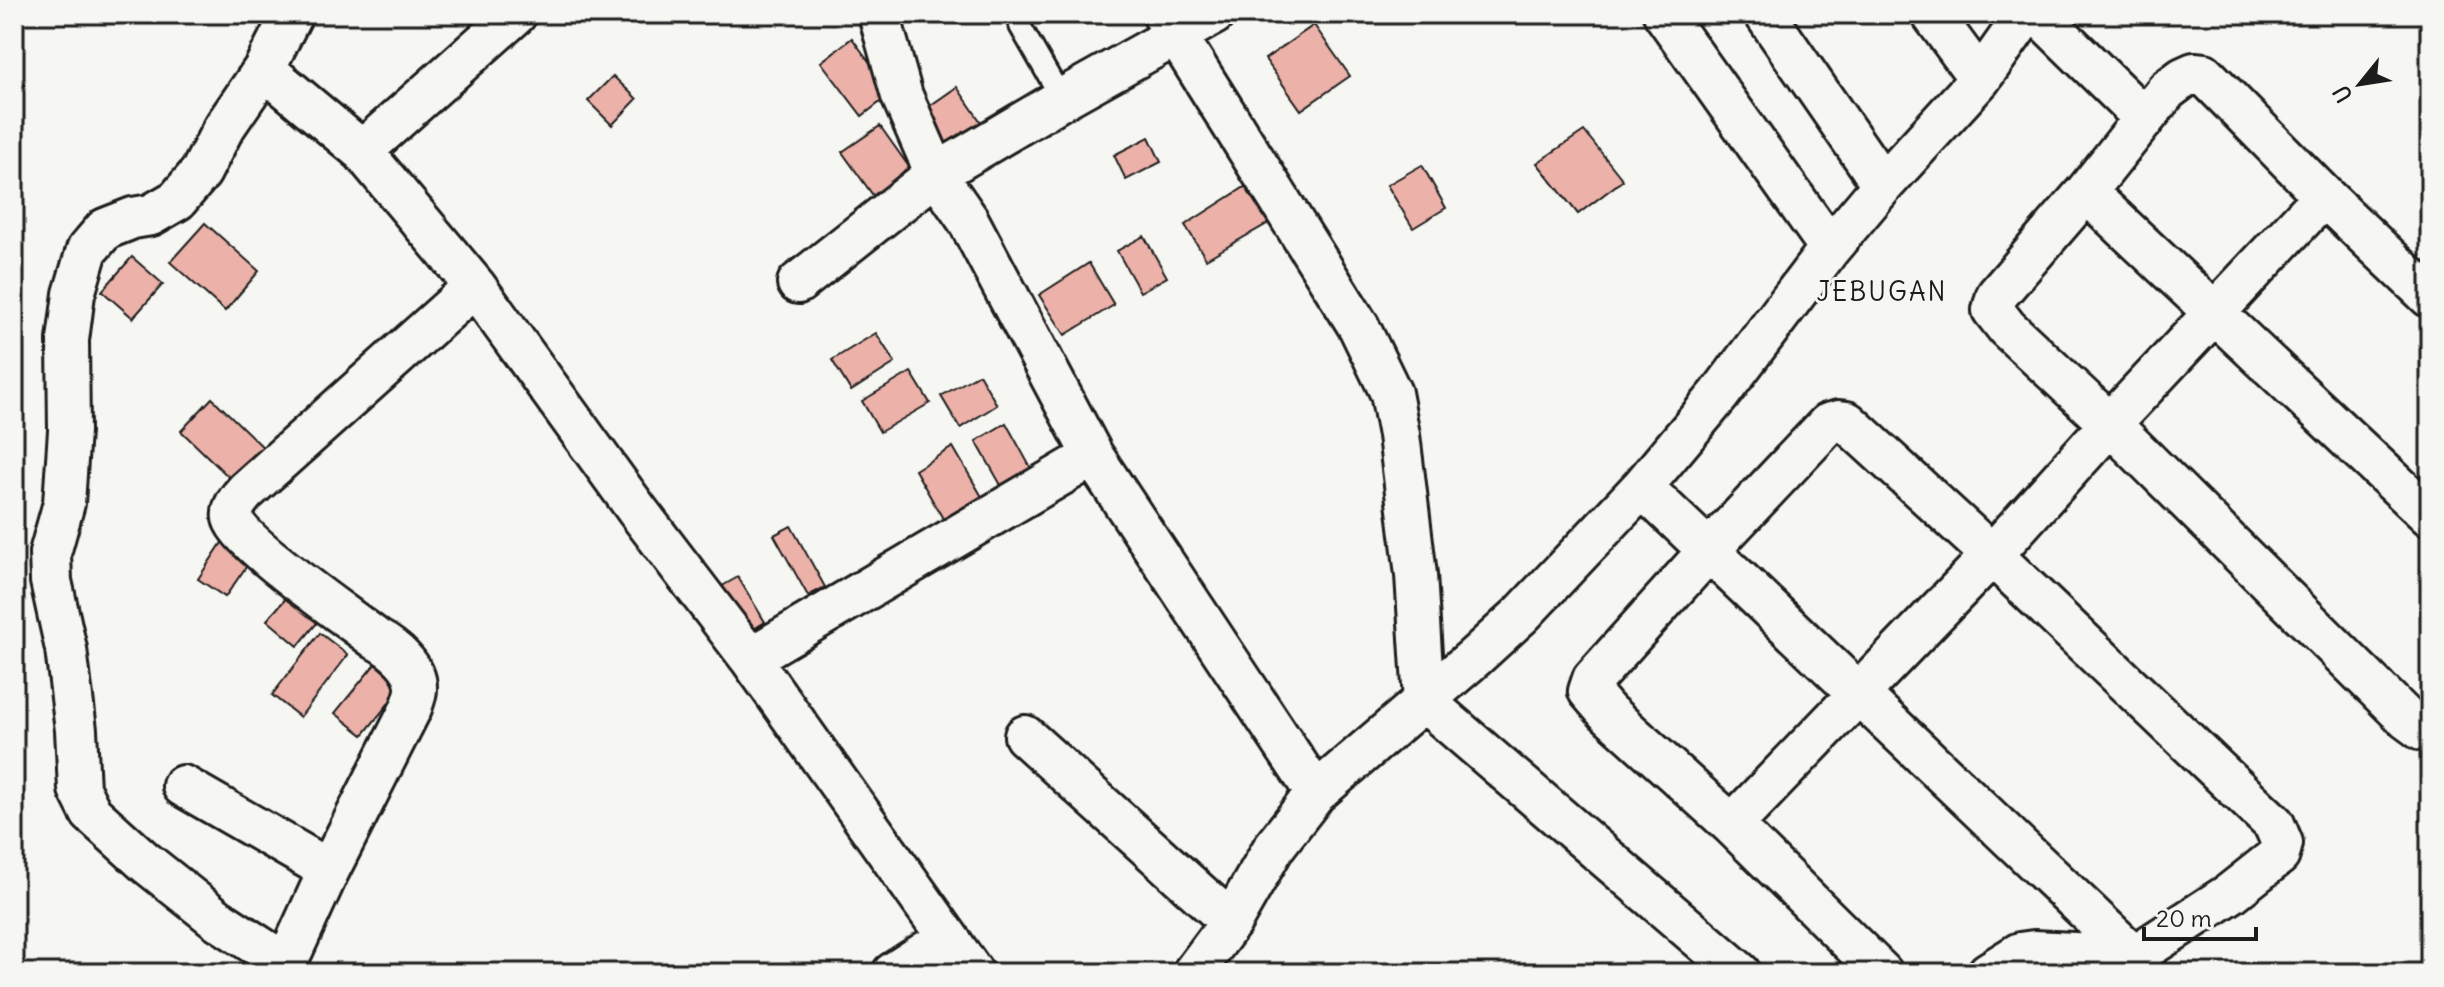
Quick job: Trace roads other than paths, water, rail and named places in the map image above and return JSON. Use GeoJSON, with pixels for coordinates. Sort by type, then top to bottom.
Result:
{"type":"FeatureCollection","features":[{"type":"Feature","properties":{"kind":"street"},"geometry":{"type":"LineString","coordinates":[[292,14],[264,69],[223,129],[201,172],[177,200],[151,215],[105,229],[87,250],[74,294],[68,340],[69,431],[64,503],[50,553],[51,581],[66,649],[76,730],[79,789],[91,813],[144,861],[281,968],[411,708],[417,690],[415,678],[392,648],[253,545],[233,520],[233,512],[246,491],[475,286]]}},
{"type":"Feature","properties":{"kind":"street"},"geometry":{"type":"LineString","coordinates":[[362,151],[516,14]]}},
{"type":"Feature","properties":{"kind":"street"},"geometry":{"type":"LineString","coordinates":[[879,14],[902,96],[936,174],[968,220],[1093,456],[1316,793]]}},
{"type":"Feature","properties":{"kind":"street"},"geometry":{"type":"LineString","coordinates":[[798,283],[936,174],[1062,99],[1170,25],[1214,14]]}},
{"type":"Feature","properties":{"kind":"street"},"geometry":{"type":"LineString","coordinates":[[1664,14],[1830,248]]}},
{"type":"Feature","properties":{"kind":"street"},"geometry":{"type":"LineString","coordinates":[[1765,14],[1883,185]]}},
{"type":"Feature","properties":{"kind":"street"},"geometry":{"type":"LineString","coordinates":[[1932,14],[1980,79]]}},
{"type":"Feature","properties":{"kind":"street"},"geometry":{"type":"LineString","coordinates":[[1193,973],[1231,922],[1274,847],[1316,793],[1522,614],[1642,487],[1719,395],[1830,248],[1980,79],[2026,14]]}},
{"type":"Feature","properties":{"kind":"street"},"geometry":{"type":"LineString","coordinates":[[2038,14],[2144,118]]}},
{"type":"Feature","properties":{"kind":"street"},"geometry":{"type":"LineString","coordinates":[[1170,25],[1359,327],[1391,393],[1416,575],[1424,701],[1740,973]]}},
{"type":"Feature","properties":{"kind":"street"},"geometry":{"type":"LineString","coordinates":[[264,69],[362,151],[475,286],[637,510],[750,658],[973,973]]}},
{"type":"Feature","properties":{"kind":"street"},"geometry":{"type":"LineString","coordinates":[[2430,297],[2324,196],[2204,74],[2194,73],[2167,90],[2086,192],[1997,295],[1993,310],[2007,328],[2110,424],[2407,719],[2422,730],[2430,731]]}},
{"type":"Feature","properties":{"kind":"street"},"geometry":{"type":"LineString","coordinates":[[2086,192],[2430,516]]}},
{"type":"Feature","properties":{"kind":"street"},"geometry":{"type":"LineString","coordinates":[[1732,825],[1992,555],[2324,196]]}},
{"type":"Feature","properties":{"kind":"street"},"geometry":{"type":"LineString","coordinates":[[1882,973],[1732,825],[1607,712],[1589,691],[1593,679],[1710,549],[1828,424],[1839,421],[1847,422],[1992,555],[2279,831],[2282,843],[2279,855],[2269,864],[2175,931],[2134,956],[2034,951],[2020,953],[1988,973]]}},
{"type":"Feature","properties":{"kind":"street"},"geometry":{"type":"LineString","coordinates":[[750,658],[1093,456]]}},
{"type":"Feature","properties":{"kind":"street"},"geometry":{"type":"LineString","coordinates":[[1642,487],[2134,956]]}},
{"type":"Feature","properties":{"kind":"street"},"geometry":{"type":"LineString","coordinates":[[1025,736],[1231,922]]}},
{"type":"Feature","properties":{"kind":"street"},"geometry":{"type":"LineString","coordinates":[[183,786],[329,870]]}},
{"type":"Feature","properties":{"kind":"street"},"geometry":{"type":"LineString","coordinates":[[893,973],[946,939]]}},
{"type":"Feature","properties":{"kind":"lane"},"geometry":{"type":"LineString","coordinates":[[1020,26],[1062,99]]}},
{"type":"Feature","properties":{"kind":"district","name":"JEBUGAN"},"geometry":{"type":"Point","coordinates":[1882,292]}}]}
